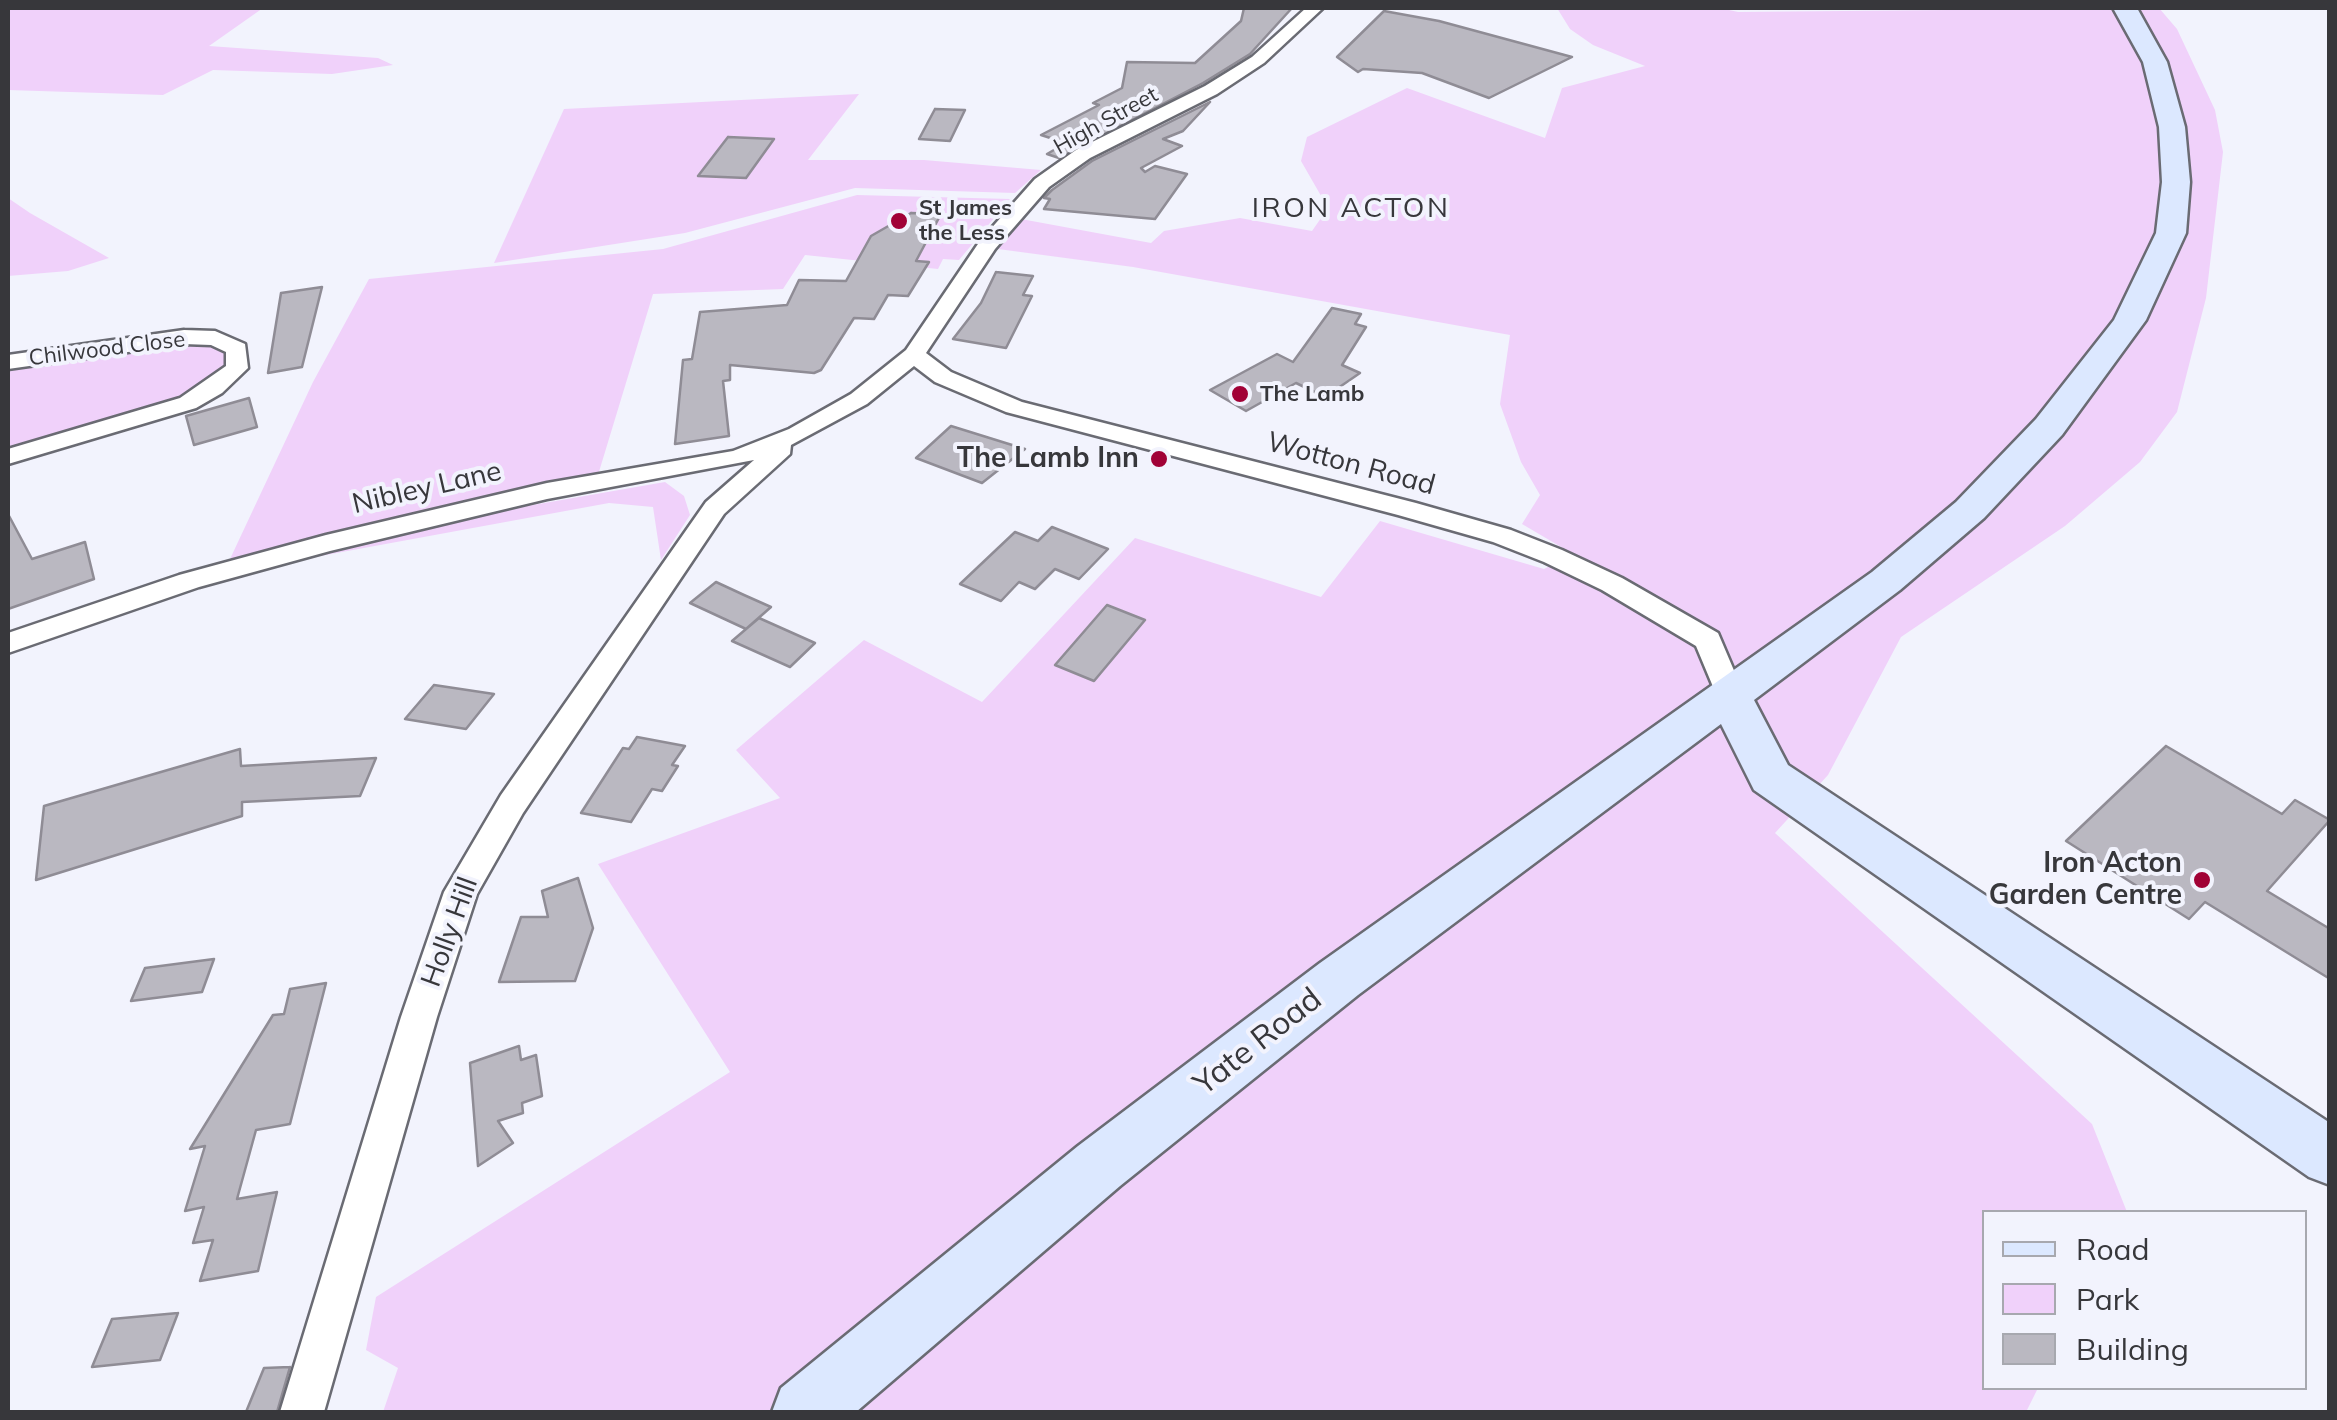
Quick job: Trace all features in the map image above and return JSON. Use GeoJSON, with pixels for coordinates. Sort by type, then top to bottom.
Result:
{"type":"FeatureCollection","features":[{"type":"Feature","properties":{"kind":"main road","name":"Yate Road"},"geometry":{"type":"LineString","coordinates":[[804,1412],[1099,1166],[1339,979],[1886,581],[1970,510],[2049,428],[2130,320],[2170,233],[2176,182],[2172,127],[2155,62],[2125,8]]}},
{"type":"Feature","properties":{"kind":"main road"},"geometry":{"type":"LineString","coordinates":[[1729,694],[1771,778],[2330,1157]]}},
{"type":"Feature","properties":{"kind":"street","name":"High Street"},"geometry":{"type":"LineString","coordinates":[[914,355],[988,246],[1042,184],[1084,154],[1258,60],[1314,8]]}},
{"type":"Feature","properties":{"kind":"street","name":"Chilwood Close"},"geometry":{"type":"LineString","coordinates":[[8,362],[184,337],[216,338],[237,349],[237,368],[188,403],[8,457]]}},
{"type":"Feature","properties":{"kind":"street","name":"Wotton Road"},"geometry":{"type":"LineString","coordinates":[[914,355],[943,378],[1046,416],[1407,509],[1502,536],[1553,556],[1612,584],[1708,640],[1729,694]]}},
{"type":"Feature","properties":{"kind":"street","name":"Nibley Lane"},"geometry":{"type":"LineString","coordinates":[[8,642],[188,582],[326,543],[546,492],[739,457],[798,434],[859,399],[914,355]]}},
{"type":"Feature","properties":{"kind":"street","name":"Nibley Lane"},"geometry":{"type":"LineString","coordinates":[[859,399],[943,378]]}},
{"type":"Feature","properties":{"kind":"street","name":"Holly Hill"},"geometry":{"type":"LineString","coordinates":[[302,1412],[461,892],[512,804],[716,508],[798,434]]}},
{"type":"Feature","properties":{"kind":"street"},"geometry":{"type":"LineString","coordinates":[[682,467],[716,508]]}},
{"type":"Feature","properties":{"kind":"green space"},"geometry":{"type":"Polygon","coordinates":[[[8,8],[263,8],[209,46],[378,58],[393,65],[332,74],[213,70],[163,95],[8,90],[8,8]]]}},
{"type":"Feature","properties":{"kind":"green space"},"geometry":{"type":"Polygon","coordinates":[[[1557,8],[1720,8],[1738,12],[2159,8],[2177,29],[2215,110],[2223,152],[2206,298],[2177,412],[2140,462],[2065,526],[1901,637],[1828,775],[1775,833],[2092,1124],[2126,1210],[1982,1210],[1982,1390],[2037,1390],[2026,1412],[383,1412],[398,1368],[366,1350],[376,1297],[730,1072],[598,864],[780,798],[736,750],[864,640],[982,702],[1135,538],[1321,597],[1380,521],[1544,569],[1573,554],[1522,524],[1540,495],[1521,462],[1500,404],[1510,335],[1133,267],[998,249],[1021,219],[1151,243],[1164,231],[1240,218],[1312,231],[1328,208],[1301,161],[1307,137],[1407,88],[1545,138],[1562,88],[1645,66],[1593,45],[1570,29],[1557,8]]]}},
{"type":"Feature","properties":{"kind":"green space"},"geometry":{"type":"Polygon","coordinates":[[[859,94],[808,160],[924,160],[1041,170],[1015,193],[855,188],[685,233],[494,263],[564,109],[859,94]]]}},
{"type":"Feature","properties":{"kind":"green space"},"geometry":{"type":"Polygon","coordinates":[[[857,195],[1010,199],[959,260],[943,259],[938,269],[805,255],[783,289],[653,294],[598,475],[230,559],[313,382],[369,279],[663,249],[857,195]]]}},
{"type":"Feature","properties":{"kind":"green space"},"geometry":{"type":"Polygon","coordinates":[[[8,198],[109,258],[68,271],[8,276],[8,198]]]}},
{"type":"Feature","properties":{"kind":"green space"},"geometry":{"type":"Polygon","coordinates":[[[184,341],[218,345],[231,359],[202,390],[166,405],[8,453],[8,366],[184,341]]]}},
{"type":"Feature","properties":{"kind":"green space"},"geometry":{"type":"Polygon","coordinates":[[[665,482],[684,496],[690,515],[661,560],[653,507],[609,503],[293,561],[487,513],[665,482]]]}},
{"type":"Feature","properties":{"kind":"building"},"geometry":{"type":"Polygon","coordinates":[[[1244,8],[1292,8],[1250,54],[1203,83],[1059,158],[1047,154],[1066,143],[1041,135],[1099,105],[1093,103],[1122,88],[1127,62],[1195,63],[1241,21],[1244,8]]]}},
{"type":"Feature","properties":{"kind":"building"},"geometry":{"type":"Polygon","coordinates":[[[1384,11],[1439,21],[1572,57],[1489,98],[1422,73],[1363,69],[1358,72],[1337,57],[1384,11]]]}},
{"type":"Feature","properties":{"kind":"building"},"geometry":{"type":"Polygon","coordinates":[[[1210,102],[1183,131],[1163,139],[1182,146],[1141,168],[1145,172],[1155,166],[1187,174],[1155,219],[1044,209],[1050,199],[1044,198],[1052,190],[1092,161],[1210,102]]]}},
{"type":"Feature","properties":{"kind":"building"},"geometry":{"type":"Polygon","coordinates":[[[935,109],[965,110],[950,141],[919,139],[935,109]]]}},
{"type":"Feature","properties":{"kind":"building"},"geometry":{"type":"Polygon","coordinates":[[[728,137],[774,139],[746,178],[698,176],[728,137]]]}},
{"type":"Feature","properties":{"kind":"building"},"geometry":{"type":"Polygon","coordinates":[[[911,213],[941,214],[916,261],[929,262],[908,296],[888,295],[874,319],[854,318],[821,370],[814,373],[730,365],[730,380],[723,381],[729,436],[675,444],[683,360],[692,359],[700,312],[787,305],[799,280],[846,281],[871,236],[911,213]]]}},
{"type":"Feature","properties":{"kind":"building"},"geometry":{"type":"Polygon","coordinates":[[[996,272],[1033,276],[1023,295],[1032,296],[1006,348],[953,339],[981,303],[996,272]]]}},
{"type":"Feature","properties":{"kind":"building"},"geometry":{"type":"Polygon","coordinates":[[[322,287],[302,367],[268,373],[281,293],[322,287]]]}},
{"type":"Feature","properties":{"kind":"building"},"geometry":{"type":"Polygon","coordinates":[[[1332,308],[1361,314],[1355,324],[1366,327],[1342,365],[1360,373],[1325,397],[1296,383],[1246,411],[1210,390],[1277,354],[1293,362],[1332,308]]]}},
{"type":"Feature","properties":{"kind":"building"},"geometry":{"type":"Polygon","coordinates":[[[249,398],[257,427],[194,445],[186,416],[249,398]]]}},
{"type":"Feature","properties":{"kind":"building"},"geometry":{"type":"Polygon","coordinates":[[[951,426],[1025,449],[982,483],[916,458],[951,426]]]}},
{"type":"Feature","properties":{"kind":"building"},"geometry":{"type":"Polygon","coordinates":[[[8,514],[32,559],[85,542],[94,579],[8,609],[8,514]]]}},
{"type":"Feature","properties":{"kind":"building"},"geometry":{"type":"Polygon","coordinates":[[[1052,527],[1108,549],[1079,579],[1055,569],[1035,589],[1019,582],[1001,601],[960,584],[1015,532],[1038,541],[1052,527]]]}},
{"type":"Feature","properties":{"kind":"building"},"geometry":{"type":"Polygon","coordinates":[[[716,582],[771,607],[746,629],[690,603],[716,582]]]}},
{"type":"Feature","properties":{"kind":"building"},"geometry":{"type":"Polygon","coordinates":[[[1107,605],[1145,620],[1094,681],[1055,665],[1107,605]]]}},
{"type":"Feature","properties":{"kind":"building"},"geometry":{"type":"Polygon","coordinates":[[[759,618],[815,643],[790,667],[732,641],[759,618]]]}},
{"type":"Feature","properties":{"kind":"building"},"geometry":{"type":"Polygon","coordinates":[[[434,685],[494,694],[466,729],[405,719],[434,685]]]}},
{"type":"Feature","properties":{"kind":"building"},"geometry":{"type":"Polygon","coordinates":[[[637,737],[685,746],[662,791],[652,789],[631,822],[581,813],[623,748],[629,749],[637,737]]]}},
{"type":"Feature","properties":{"kind":"building","name":"Iron Acton Garden Centre"},"geometry":{"type":"Polygon","coordinates":[[[2166,746],[2282,814],[2295,800],[2330,820],[2267,891],[2330,929],[2330,979],[2205,902],[2189,919],[2066,841],[2166,746]]]}},
{"type":"Feature","properties":{"kind":"building"},"geometry":{"type":"Polygon","coordinates":[[[240,749],[241,766],[376,758],[360,796],[242,802],[242,816],[36,880],[44,806],[240,749]]]}},
{"type":"Feature","properties":{"kind":"building"},"geometry":{"type":"Polygon","coordinates":[[[578,878],[593,928],[575,981],[499,982],[521,917],[548,917],[542,891],[578,878]]]}},
{"type":"Feature","properties":{"kind":"building"},"geometry":{"type":"Polygon","coordinates":[[[214,959],[202,992],[131,1001],[145,968],[214,959]]]}},
{"type":"Feature","properties":{"kind":"building"},"geometry":{"type":"Polygon","coordinates":[[[326,983],[290,1124],[256,1130],[237,1199],[277,1192],[258,1271],[200,1281],[213,1240],[193,1243],[204,1207],[185,1211],[205,1146],[190,1149],[273,1015],[284,1014],[290,989],[326,983]]]}},
{"type":"Feature","properties":{"kind":"building"},"geometry":{"type":"Polygon","coordinates":[[[519,1046],[521,1060],[536,1055],[542,1096],[522,1103],[523,1113],[498,1121],[513,1143],[478,1166],[470,1063],[519,1046]]]}},
{"type":"Feature","properties":{"kind":"building"},"geometry":{"type":"Polygon","coordinates":[[[178,1313],[160,1360],[92,1367],[112,1319],[178,1313]]]}},
{"type":"Feature","properties":{"kind":"building"},"geometry":{"type":"Polygon","coordinates":[[[290,1367],[277,1412],[246,1412],[264,1368],[290,1367]]]}},
{"type":"Feature","properties":{"kind":"place","name":"St James the Less"},"geometry":{"type":"Point","coordinates":[899,221]}},
{"type":"Feature","properties":{"kind":"place","name":"The Lamb"},"geometry":{"type":"Point","coordinates":[1240,394]}},
{"type":"Feature","properties":{"kind":"place","name":"The Lamb Inn"},"geometry":{"type":"Point","coordinates":[1159,459]}},
{"type":"Feature","properties":{"kind":"place","name":"Iron Acton Garden Centre"},"geometry":{"type":"Point","coordinates":[2202,880]}},
{"type":"Feature","properties":{"kind":"district","name":"IRON ACTON"},"geometry":{"type":"Point","coordinates":[1351,209]}}]}
